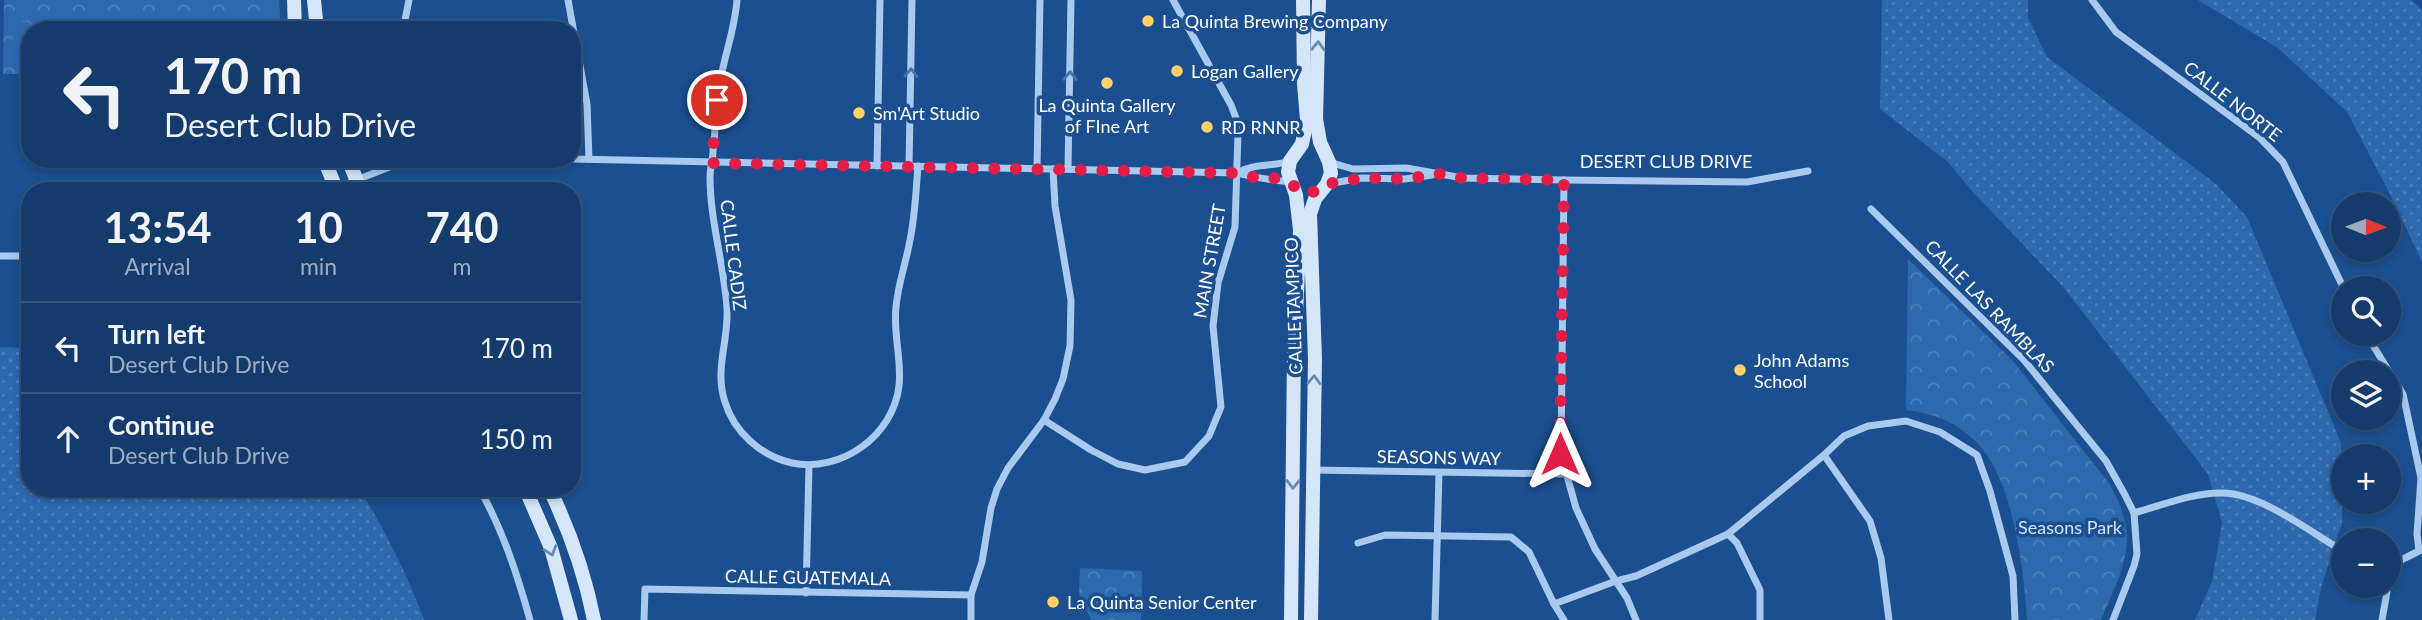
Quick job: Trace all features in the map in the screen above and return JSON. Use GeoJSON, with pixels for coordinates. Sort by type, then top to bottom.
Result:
{"type":"FeatureCollection","features":[{"type":"Feature","properties":{"kind":"street"},"geometry":{"type":"LineString","coordinates":[[294,0],[295,21]]}},
{"type":"Feature","properties":{"kind":"street"},"geometry":{"type":"LineString","coordinates":[[314,0],[316,21]]}},
{"type":"Feature","properties":{"kind":"street"},"geometry":{"type":"LineString","coordinates":[[405,21],[409,0]]}},
{"type":"Feature","properties":{"kind":"street"},"geometry":{"type":"LineString","coordinates":[[568,0],[572,21]]}},
{"type":"Feature","properties":{"kind":"street","name":"CALLE CADIZ"},"geometry":{"type":"LineString","coordinates":[[737,0],[717,100],[709,174],[727,310],[720,380],[725,403],[735,425],[752,442],[776,458],[809,466]]}},
{"type":"Feature","properties":{"kind":"street"},"geometry":{"type":"LineString","coordinates":[[877,166],[880,0]]}},
{"type":"Feature","properties":{"kind":"street"},"geometry":{"type":"LineString","coordinates":[[806,593],[809,466],[832,463],[853,453],[870,440],[886,423],[896,404],[900,384],[895,310],[910,241],[914,166],[912,0]]}},
{"type":"Feature","properties":{"kind":"street"},"geometry":{"type":"LineString","coordinates":[[1037,169],[1040,0]]}},
{"type":"Feature","properties":{"kind":"street"},"geometry":{"type":"LineString","coordinates":[[1069,169],[1071,0]]}},
{"type":"Feature","properties":{"kind":"street","name":"MAIN STREET"},"geometry":{"type":"LineString","coordinates":[[1044,420],[1118,464],[1145,470],[1185,461],[1209,436],[1221,407],[1213,326],[1218,283],[1235,227],[1238,133],[1231,105],[1172,0]]}},
{"type":"Feature","properties":{"kind":"street","name":"CALLE TAMPICO"},"geometry":{"type":"LineString","coordinates":[[1291,620],[1294,355],[1300,230],[1296,195],[1287,172],[1302,144],[1307,120],[1303,0]]}},
{"type":"Feature","properties":{"kind":"street","name":"CALLE TAMPICO"},"geometry":{"type":"LineString","coordinates":[[1311,620],[1315,359],[1310,214],[1315,199],[1331,173],[1320,142],[1316,120],[1319,0]]}},
{"type":"Feature","properties":{"kind":"street","name":"CALLE NORTE"},"geometry":{"type":"LineString","coordinates":[[2092,0],[2116,32],[2260,138],[2283,162],[2338,276]]}},
{"type":"Feature","properties":{"kind":"street"},"geometry":{"type":"LineString","coordinates":[[581,71],[587,104],[589,159]]}},
{"type":"Feature","properties":{"kind":"street","name":"DESERT CLUB DRIVE"},"geometry":{"type":"LineString","coordinates":[[1237,173],[1249,166],[1279,164],[1292,159],[1299,152],[1311,150],[1327,160],[1353,169],[1406,169],[1463,178],[1747,183],[1808,171]]}},
{"type":"Feature","properties":{"kind":"street","name":"DESERT CLUB DRIVE"},"geometry":{"type":"LineString","coordinates":[[581,159],[1237,173],[1252,177],[1269,177],[1307,193],[1362,178],[1405,179],[1440,174]]}},
{"type":"Feature","properties":{"kind":"street"},"geometry":{"type":"LineString","coordinates":[[363,182],[384,168]]}},
{"type":"Feature","properties":{"kind":"street"},"geometry":{"type":"LineString","coordinates":[[971,620],[971,595],[982,562],[997,489],[1008,468],[1044,420],[1063,379],[1072,326],[1071,300],[1055,206],[1053,169]]}},
{"type":"Feature","properties":{"kind":"street"},"geometry":{"type":"LineString","coordinates":[[1564,180],[1560,454],[1576,508],[1595,549],[1627,598],[1636,620]]}},
{"type":"Feature","properties":{"kind":"street","name":"CALLE LAS RAMBLAS"},"geometry":{"type":"LineString","coordinates":[[1871,209],[2024,360],[2106,461],[2134,513],[2137,544],[2134,566],[2112,620]]}},
{"type":"Feature","properties":{"kind":"street"},"geometry":{"type":"LineString","coordinates":[[0,256],[21,256]]}},
{"type":"Feature","properties":{"kind":"street"},"geometry":{"type":"LineString","coordinates":[[2373,346],[2403,394],[2421,478],[2417,534],[2421,551],[2401,558]]}},
{"type":"Feature","properties":{"kind":"street"},"geometry":{"type":"LineString","coordinates":[[1294,355],[1302,399],[1303,464],[1312,470]]}},
{"type":"Feature","properties":{"kind":"street"},"geometry":{"type":"LineString","coordinates":[[1554,604],[1636,576],[1728,534],[1844,436],[1868,426],[1906,421],[1940,432],[1977,455],[1990,491],[2013,576],[2015,620]]}},
{"type":"Feature","properties":{"kind":"street"},"geometry":{"type":"LineString","coordinates":[[1824,455],[1870,521],[1881,558],[1889,620]]}},
{"type":"Feature","properties":{"kind":"street","name":"SEASONS WAY"},"geometry":{"type":"LineString","coordinates":[[1312,470],[1565,474]]}},
{"type":"Feature","properties":{"kind":"street"},"geometry":{"type":"LineString","coordinates":[[1435,620],[1439,473]]}},
{"type":"Feature","properties":{"kind":"street"},"geometry":{"type":"LineString","coordinates":[[2134,513],[2195,497],[2228,493],[2262,504],[2331,544]]}},
{"type":"Feature","properties":{"kind":"street"},"geometry":{"type":"LineString","coordinates":[[484,497],[497,520],[530,620]]}},
{"type":"Feature","properties":{"kind":"street"},"geometry":{"type":"LineString","coordinates":[[529,497],[551,548],[571,620]]}},
{"type":"Feature","properties":{"kind":"street"},"geometry":{"type":"LineString","coordinates":[[554,497],[575,554],[594,620]]}},
{"type":"Feature","properties":{"kind":"street"},"geometry":{"type":"LineString","coordinates":[[1728,534],[1737,543],[1760,590],[1760,620]]}},
{"type":"Feature","properties":{"kind":"street"},"geometry":{"type":"LineString","coordinates":[[1358,543],[1385,535],[1511,537],[1529,552],[1564,620]]}},
{"type":"Feature","properties":{"kind":"street","name":"CALLE GUATEMALA"},"geometry":{"type":"LineString","coordinates":[[644,620],[645,589],[971,595]]}},
{"type":"Feature","properties":{"kind":"street"},"geometry":{"type":"LineString","coordinates":[[2382,620],[2386,598]]}},
{"type":"Feature","properties":{"kind":"green space"},"geometry":{"type":"Polygon","coordinates":[[[4,0],[279,0],[280,21],[21,21],[21,74],[3,74],[4,0]]]}},
{"type":"Feature","properties":{"kind":"green space"},"geometry":{"type":"Polygon","coordinates":[[[1882,0],[2028,0],[2028,18],[2047,57],[2216,184],[2247,217],[2331,419],[2331,430],[2336,430],[2341,443],[2331,444],[2331,514],[2342,514],[2342,522],[2340,528],[2331,528],[2331,557],[2315,620],[2195,620],[2212,581],[2222,523],[2208,474],[2064,288],[1948,162],[1880,109],[1882,0]]]}},
{"type":"Feature","properties":{"kind":"green space"},"geometry":{"type":"Polygon","coordinates":[[[2198,0],[2411,0],[2422,10],[2422,262],[2401,217],[2401,192],[2389,192],[2347,112],[2278,48],[2198,0]]]}},
{"type":"Feature","properties":{"kind":"green space"},"geometry":{"type":"Polygon","coordinates":[[[13,22],[21,22],[21,64],[12,63],[13,22]]]}},
{"type":"Feature","properties":{"kind":"green space","name":"Seasons Park"},"geometry":{"type":"Polygon","coordinates":[[[1908,259],[2013,361],[2108,482],[2124,519],[2127,536],[2122,567],[2101,620],[2027,620],[2014,527],[2000,480],[1990,460],[1963,430],[1936,417],[1906,410],[1908,259]]]}},
{"type":"Feature","properties":{"kind":"green space"},"geometry":{"type":"Polygon","coordinates":[[[0,347],[21,348],[21,497],[364,497],[395,552],[424,620],[0,620],[0,347]]]}},
{"type":"Feature","properties":{"kind":"green space"},"geometry":{"type":"Polygon","coordinates":[[[1080,568],[1142,571],[1141,620],[1091,620],[1079,594],[1080,568]]]}},
{"type":"Feature","properties":{"kind":"place","name":"La Quinta Brewing Company"},"geometry":{"type":"Point","coordinates":[1148,21]}},
{"type":"Feature","properties":{"kind":"place","name":"Logan Gallery"},"geometry":{"type":"Point","coordinates":[1177,71]}},
{"type":"Feature","properties":{"kind":"place","name":"La Quinta Gallery of FIne Art"},"geometry":{"type":"Point","coordinates":[1107,83]}},
{"type":"Feature","properties":{"kind":"place","name":"Sm'Art Studio"},"geometry":{"type":"Point","coordinates":[859,113]}},
{"type":"Feature","properties":{"kind":"place","name":"RD RNNR"},"geometry":{"type":"Point","coordinates":[1207,127]}},
{"type":"Feature","properties":{"kind":"place","name":"John Adams School"},"geometry":{"type":"Point","coordinates":[1740,370]}},
{"type":"Feature","properties":{"kind":"place","name":"La Quinta Senior Center"},"geometry":{"type":"Point","coordinates":[1053,602]}},
{"type":"Feature","properties":{"kind":"route"},"geometry":{"type":"LineString","coordinates":[[717,100],[712,163],[1237,173],[1290,182],[1301,192],[1307,193],[1318,191],[1327,184],[1362,178],[1405,179],[1440,174],[1463,178],[1564,180],[1560,454]]}}]}
